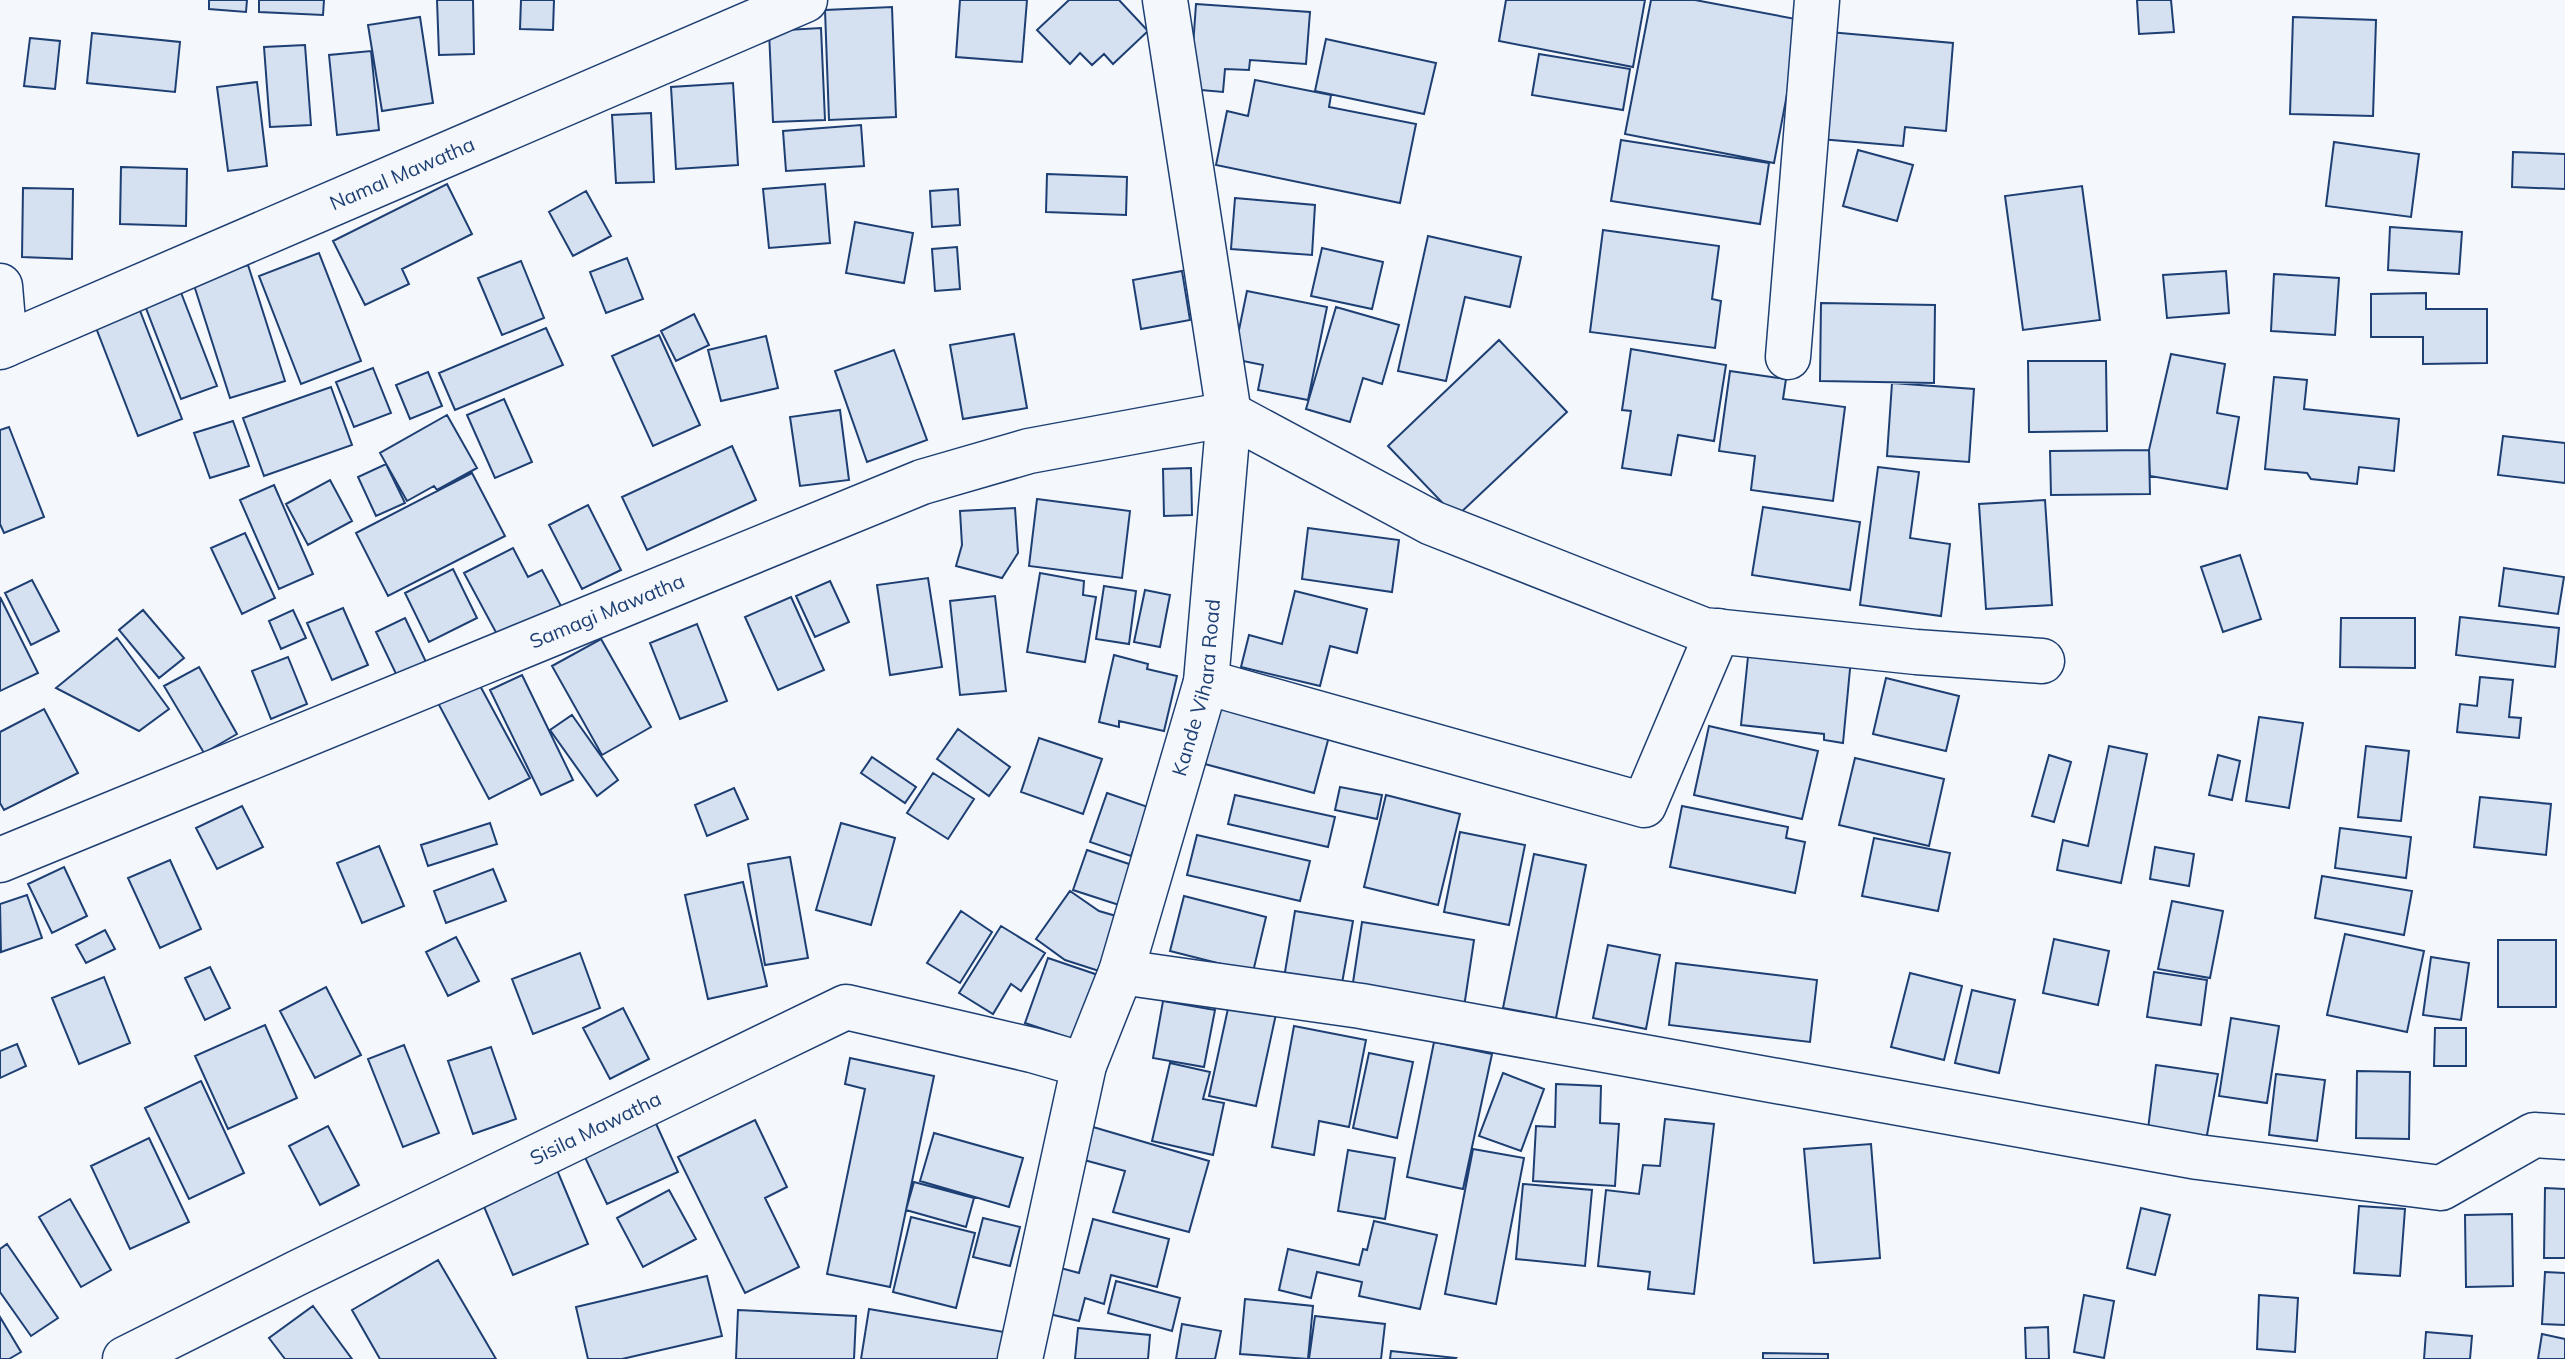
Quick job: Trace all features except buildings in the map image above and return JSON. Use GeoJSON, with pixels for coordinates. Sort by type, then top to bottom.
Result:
{"type":"FeatureCollection","features":[{"type":"Feature","properties":{"kind":"street","name":"Namal Mawatha"},"geometry":{"type":"LineString","coordinates":[[2,346],[805,0]]}},
{"type":"Feature","properties":{"kind":"street","name":"Kande Vihara Road"},"geometry":{"type":"LineString","coordinates":[[1020,1359],[1084,1065],[1121,972],[1206,682],[1229,414],[1165,0]]}},
{"type":"Feature","properties":{"kind":"street"},"geometry":{"type":"LineString","coordinates":[[1788,357],[1817,0]]}},
{"type":"Feature","properties":{"kind":"street"},"geometry":{"type":"LineString","coordinates":[[0,286],[2,346]]}},
{"type":"Feature","properties":{"kind":"street"},"geometry":{"type":"LineString","coordinates":[[1229,414],[1432,523],[1704,630],[1916,652],[2042,661]]}},
{"type":"Feature","properties":{"kind":"street","name":"Samagi Mawatha"},"geometry":{"type":"LineString","coordinates":[[0,860],[922,482],[1029,451],[1229,414]]}},
{"type":"Feature","properties":{"kind":"street"},"geometry":{"type":"LineString","coordinates":[[1206,682],[1644,805],[1718,631]]}},
{"type":"Feature","properties":{"kind":"street"},"geometry":{"type":"LineString","coordinates":[[1121,972],[1438,1019],[2198,1157],[2441,1188],[2534,1135],[2565,1137]]}},
{"type":"Feature","properties":{"kind":"street","name":"Sisila Mawatha"},"geometry":{"type":"LineString","coordinates":[[125,1359],[846,1007],[1084,1065]]}}]}
